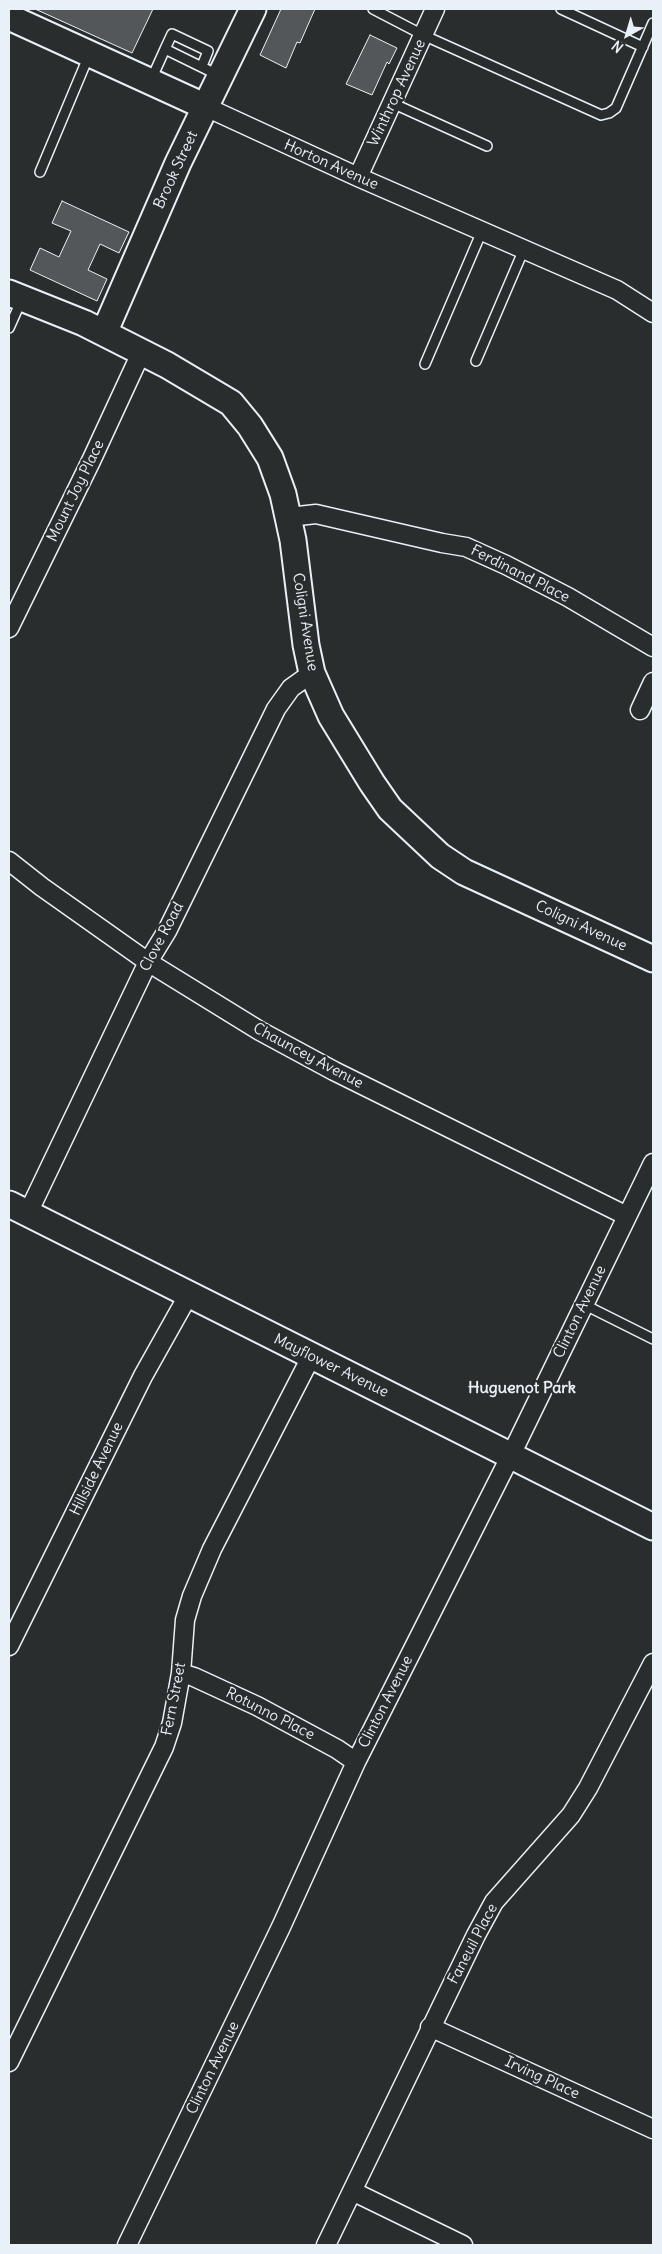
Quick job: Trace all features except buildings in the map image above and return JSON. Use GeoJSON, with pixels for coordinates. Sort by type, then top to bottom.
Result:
{"type":"FeatureCollection","features":[{"type":"Feature","properties":{"kind":"street","name":"Brook Street"},"geometry":{"type":"LineString","coordinates":[[104,333],[178,163],[206,107],[211,71],[253,9]]}},
{"type":"Feature","properties":{"kind":"street","name":"Winthrop Avenue"},"geometry":{"type":"LineString","coordinates":[[358,177],[435,9]]}},
{"type":"Feature","properties":{"kind":"street","name":"Horton Avenue"},"geometry":{"type":"LineString","coordinates":[[9,17],[358,177],[617,290],[653,312]]}},
{"type":"Feature","properties":{"kind":"street","name":"Coligni Avenue"},"geometry":{"type":"LineString","coordinates":[[16,296],[104,333],[167,365],[231,403],[250,426],[270,458],[289,517],[312,673],[331,716],[390,809],[440,856],[485,882],[653,959]]}},
{"type":"Feature","properties":{"kind":"street","name":"Mount Joy Place"},"geometry":{"type":"LineString","coordinates":[[9,628],[91,461],[141,353]]}},
{"type":"Feature","properties":{"kind":"street","name":"Ferdinand Place"},"geometry":{"type":"LineString","coordinates":[[289,517],[316,514],[466,547],[506,565],[559,593],[653,648]]}},
{"type":"Feature","properties":{"kind":"street","name":"Clove Road"},"geometry":{"type":"LineString","coordinates":[[18,1209],[148,962],[167,931],[276,709],[291,688],[312,673]]}},
{"type":"Feature","properties":{"kind":"street"},"geometry":{"type":"LineString","coordinates":[[640,710],[653,682]]}},
{"type":"Feature","properties":{"kind":"street","name":"Chauncey Avenue"},"geometry":{"type":"LineString","coordinates":[[9,861],[42,887],[148,962],[260,1032],[334,1071],[627,1216]]}},
{"type":"Feature","properties":{"kind":"street","name":"Clinton Avenue"},"geometry":{"type":"LineString","coordinates":[[127,2245],[280,1927],[356,1762],[511,1454],[653,1162]]}},
{"type":"Feature","properties":{"kind":"street","name":"Mayflower Avenue"},"geometry":{"type":"LineString","coordinates":[[18,1209],[311,1357],[511,1454],[653,1527]]}},
{"type":"Feature","properties":{"kind":"street","name":"Hillside Avenue"},"geometry":{"type":"LineString","coordinates":[[9,1646],[143,1376],[189,1294]]}},
{"type":"Feature","properties":{"kind":"street","name":"Fern Street"},"geometry":{"type":"LineString","coordinates":[[9,2062],[164,1747],[172,1722],[181,1673],[185,1620],[192,1596],[212,1549],[311,1357]]}},
{"type":"Feature","properties":{"kind":"street","name":"Faneuil Place"},"geometry":{"type":"LineString","coordinates":[[326,2245],[430,2027],[494,1902],[571,1815],[588,1788],[653,1663]]}},
{"type":"Feature","properties":{"kind":"street","name":"Rotunno Place"},"geometry":{"type":"LineString","coordinates":[[181,1673],[194,1677],[257,1706],[337,1749],[356,1762]]}},
{"type":"Feature","properties":{"kind":"street","name":"Irving Place"},"geometry":{"type":"LineString","coordinates":[[430,2027],[653,2128]]}},
{"type":"Feature","properties":{"kind":"street"},"geometry":{"type":"LineString","coordinates":[[352,2191],[463,2245]]}},
{"type":"Feature","properties":{"kind":"lane"},"geometry":{"type":"LineString","coordinates":[[373,9],[423,35],[601,116],[616,108],[653,23]]}},
{"type":"Feature","properties":{"kind":"lane"},"geometry":{"type":"LineString","coordinates":[[561,9],[643,46]]}},
{"type":"Feature","properties":{"kind":"lane"},"geometry":{"type":"LineString","coordinates":[[150,82],[172,34],[208,51],[211,71]]}},
{"type":"Feature","properties":{"kind":"lane"},"geometry":{"type":"LineString","coordinates":[[165,49],[211,71]]}},
{"type":"Feature","properties":{"kind":"lane"},"geometry":{"type":"LineString","coordinates":[[40,172],[89,54]]}},
{"type":"Feature","properties":{"kind":"lane"},"geometry":{"type":"LineString","coordinates":[[392,103],[487,146]]}},
{"type":"Feature","properties":{"kind":"lane"},"geometry":{"type":"LineString","coordinates":[[425,364],[482,231]]}},
{"type":"Feature","properties":{"kind":"lane"},"geometry":{"type":"LineString","coordinates":[[476,361],[524,250]]}},
{"type":"Feature","properties":{"kind":"lane"},"geometry":{"type":"LineString","coordinates":[[9,328],[16,296]]}},
{"type":"Feature","properties":{"kind":"lane"},"geometry":{"type":"LineString","coordinates":[[583,1304],[653,1339]]}},
{"type":"Feature","properties":{"kind":"district","name":"Huguenot Park"},"geometry":{"type":"Point","coordinates":[522,1388]}}]}
